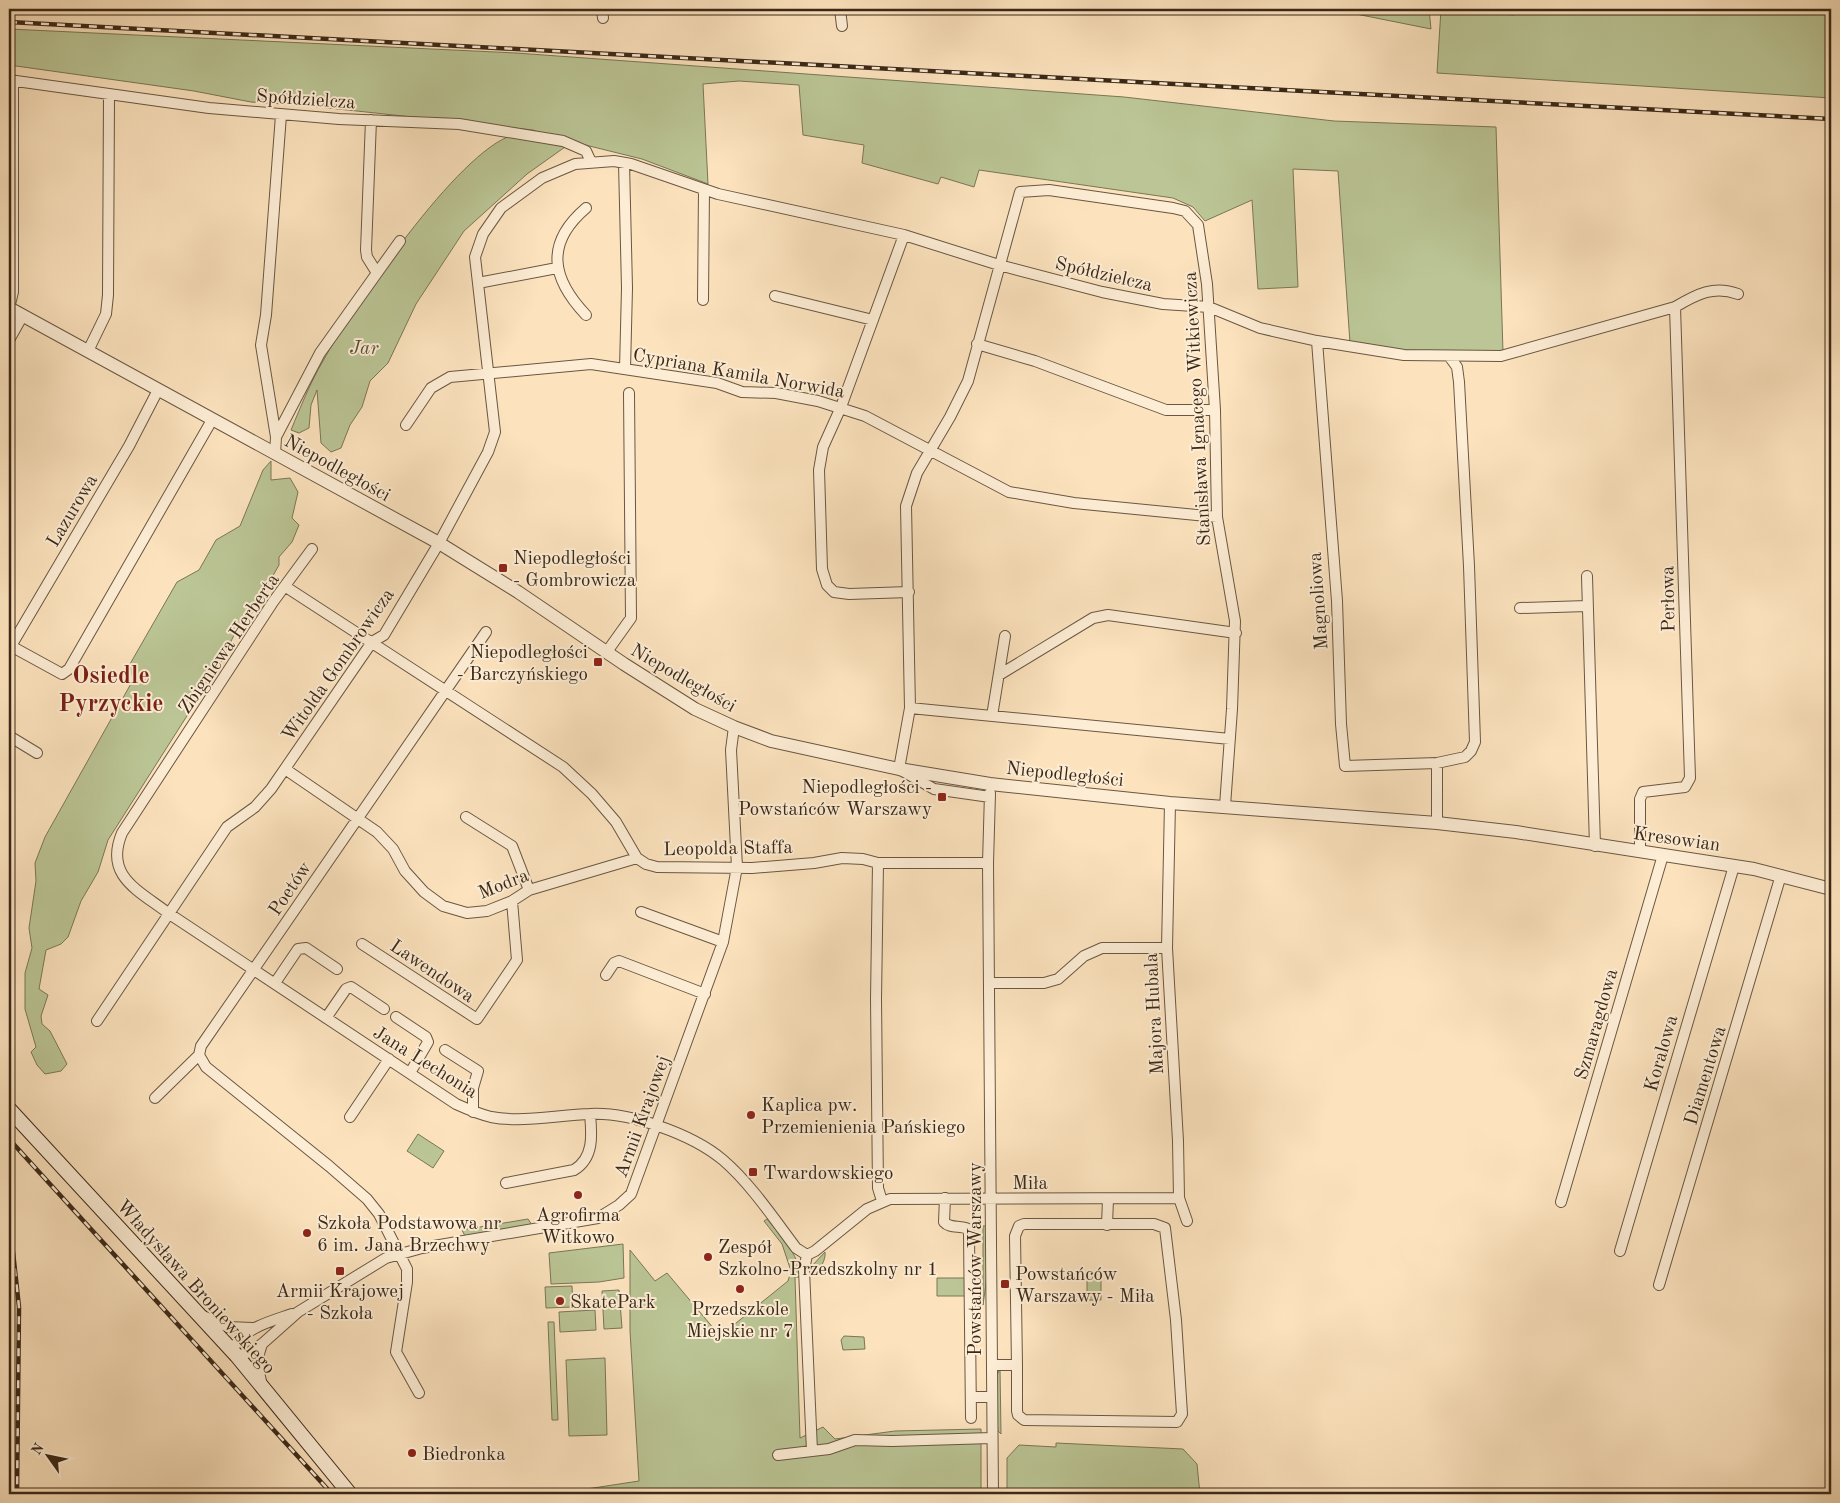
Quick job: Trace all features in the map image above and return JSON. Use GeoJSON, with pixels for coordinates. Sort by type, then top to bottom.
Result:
{"type":"FeatureCollection","features":[{"type":"Feature","properties":{"kind":"main road","name":"Władysława Broniewskiego"},"geometry":{"type":"LineString","coordinates":[[9,1109],[235,1353],[350,1494]]}},
{"type":"Feature","properties":{"kind":"street"},"geometry":{"type":"LineString","coordinates":[[840,9],[842,26]]}},
{"type":"Feature","properties":{"kind":"street"},"geometry":{"type":"LineString","coordinates":[[9,308],[13,292],[11,81]]}},
{"type":"Feature","properties":{"kind":"street","name":"Spółdzielcza"},"geometry":{"type":"LineString","coordinates":[[11,81],[209,108],[281,115],[459,124],[523,133],[575,145],[586,151],[591,162]]}},
{"type":"Feature","properties":{"kind":"street"},"geometry":{"type":"LineString","coordinates":[[88,351],[106,314],[108,295],[109,94]]}},
{"type":"Feature","properties":{"kind":"street"},"geometry":{"type":"LineString","coordinates":[[275,454],[276,437],[261,345],[266,315],[281,115]]}},
{"type":"Feature","properties":{"kind":"street"},"geometry":{"type":"LineString","coordinates":[[371,120],[366,250],[367,257],[377,273]]}},
{"type":"Feature","properties":{"kind":"street","name":"Witolda Gombrowicza"},"geometry":{"type":"LineString","coordinates":[[96,1021],[227,826],[255,807],[285,769],[372,642],[384,635],[439,543],[488,452],[495,432],[475,257],[478,246],[490,222],[500,208],[542,178],[575,164],[591,162],[624,164]]}},
{"type":"Feature","properties":{"kind":"street"},"geometry":{"type":"LineString","coordinates":[[624,164],[627,288],[625,369]]}},
{"type":"Feature","properties":{"kind":"street","name":"Spółdzielcza"},"geometry":{"type":"LineString","coordinates":[[624,164],[704,189],[904,235],[999,265],[1119,295],[1163,304],[1209,307],[1260,328],[1317,341],[1404,355],[1500,356],[1675,306],[1697,294],[1725,289],[1738,294]]}},
{"type":"Feature","properties":{"kind":"street"},"geometry":{"type":"LineString","coordinates":[[703,300],[704,189]]}},
{"type":"Feature","properties":{"kind":"street","name":"Stanisława Ignacego Witkiewicza"},"geometry":{"type":"LineString","coordinates":[[999,265],[1020,192],[1049,190],[1155,204],[1185,211],[1193,218],[1201,235],[1209,307],[1215,410],[1217,517],[1236,633],[1224,806]]}},
{"type":"Feature","properties":{"kind":"street"},"geometry":{"type":"LineString","coordinates":[[586,208],[566,229],[560,243],[557,268],[571,298],[586,315]]}},
{"type":"Feature","properties":{"kind":"street"},"geometry":{"type":"LineString","coordinates":[[904,235],[841,406],[823,447],[819,470],[822,568],[827,585],[834,592],[849,594],[908,592]]}},
{"type":"Feature","properties":{"kind":"street"},"geometry":{"type":"LineString","coordinates":[[276,437],[320,353],[400,241]]}},
{"type":"Feature","properties":{"kind":"street"},"geometry":{"type":"LineString","coordinates":[[990,797],[934,789],[899,769],[910,708],[906,506],[910,490],[968,381],[999,265]]}},
{"type":"Feature","properties":{"kind":"street"},"geometry":{"type":"LineString","coordinates":[[478,283],[557,268]]}},
{"type":"Feature","properties":{"kind":"street"},"geometry":{"type":"LineString","coordinates":[[775,296],[873,320]]}},
{"type":"Feature","properties":{"kind":"street","name":"Perłowa"},"geometry":{"type":"LineString","coordinates":[[1640,851],[1640,799],[1643,792],[1685,787],[1690,778],[1675,306]]}},
{"type":"Feature","properties":{"kind":"street","name":"Niepodległości"},"geometry":{"type":"LineString","coordinates":[[9,308],[439,543],[518,592],[606,653],[695,709],[734,728],[797,748],[899,769],[990,784],[1170,803],[1437,823],[1516,832]]}},
{"type":"Feature","properties":{"kind":"street"},"geometry":{"type":"LineString","coordinates":[[9,340],[23,315]]}},
{"type":"Feature","properties":{"kind":"street","name":"Magnoliowa"},"geometry":{"type":"LineString","coordinates":[[1317,341],[1337,601],[1341,724],[1345,766],[1437,763],[1465,757],[1471,751],[1475,742],[1469,566],[1459,382],[1457,367],[1449,356]]}},
{"type":"Feature","properties":{"kind":"street"},"geometry":{"type":"LineString","coordinates":[[977,344],[1035,361],[1166,410],[1215,410]]}},
{"type":"Feature","properties":{"kind":"street","name":"Cypriana Kamila Norwida"},"geometry":{"type":"LineString","coordinates":[[406,424],[430,388],[450,377],[591,364],[717,383],[742,392],[776,393],[841,406],[865,416],[1009,492],[1092,505],[1217,517]]}},
{"type":"Feature","properties":{"kind":"street","name":"Lazurowa"},"geometry":{"type":"LineString","coordinates":[[10,646],[129,446],[158,390]]}},
{"type":"Feature","properties":{"kind":"street"},"geometry":{"type":"LineString","coordinates":[[606,653],[631,618],[629,393]]}},
{"type":"Feature","properties":{"kind":"street"},"geometry":{"type":"LineString","coordinates":[[10,646],[62,674],[69,669],[212,420]]}},
{"type":"Feature","properties":{"kind":"street","name":"Zbigniewa Herberta"},"geometry":{"type":"LineString","coordinates":[[255,970],[168,913],[123,879],[116,852],[120,839],[273,602],[286,587],[312,549]]}},
{"type":"Feature","properties":{"kind":"street"},"geometry":{"type":"LineString","coordinates":[[1587,576],[1595,846]]}},
{"type":"Feature","properties":{"kind":"street","name":"Leopolda Staffa"},"geometry":{"type":"LineString","coordinates":[[286,587],[563,767],[592,794],[616,822],[638,858],[646,864],[657,867],[737,867],[814,863],[842,858],[863,859],[878,863],[988,863]]}},
{"type":"Feature","properties":{"kind":"street"},"geometry":{"type":"LineString","coordinates":[[1520,608],[1587,606]]}},
{"type":"Feature","properties":{"kind":"street"},"geometry":{"type":"LineString","coordinates":[[999,675],[1093,618],[1108,615],[1236,633]]}},
{"type":"Feature","properties":{"kind":"street"},"geometry":{"type":"LineString","coordinates":[[446,691],[486,632]]}},
{"type":"Feature","properties":{"kind":"street"},"geometry":{"type":"LineString","coordinates":[[992,716],[1005,636]]}},
{"type":"Feature","properties":{"kind":"street","name":"Poetów"},"geometry":{"type":"LineString","coordinates":[[155,1098],[199,1055],[202,1046],[446,691]]}},
{"type":"Feature","properties":{"kind":"street"},"geometry":{"type":"LineString","coordinates":[[910,708],[1230,739]]}},
{"type":"Feature","properties":{"kind":"street","name":"Armii Krajowej"},"geometry":{"type":"LineString","coordinates":[[298,1312],[253,1328],[243,1335],[235,1353],[250,1352],[262,1344],[298,1312],[386,1258],[422,1248],[598,1218],[619,1205],[631,1194],[723,942],[737,867],[732,750],[734,728]]}},
{"type":"Feature","properties":{"kind":"street"},"geometry":{"type":"LineString","coordinates":[[9,736],[37,753]]}},
{"type":"Feature","properties":{"kind":"street"},"geometry":{"type":"LineString","coordinates":[[1437,763],[1437,823]]}},
{"type":"Feature","properties":{"kind":"street"},"geometry":{"type":"LineString","coordinates":[[285,769],[358,818]]}},
{"type":"Feature","properties":{"kind":"street","name":"Powstańców Warszawy"},"geometry":{"type":"LineString","coordinates":[[990,784],[988,863],[993,1494]]}},
{"type":"Feature","properties":{"kind":"street","name":"Majora Hubala"},"geometry":{"type":"LineString","coordinates":[[1170,803],[1167,948],[1178,1141],[1179,1198],[1187,1221]]}},
{"type":"Feature","properties":{"kind":"street"},"geometry":{"type":"LineString","coordinates":[[466,816],[512,846],[529,890]]}},
{"type":"Feature","properties":{"kind":"street","name":"Modra"},"geometry":{"type":"LineString","coordinates":[[358,818],[377,832],[393,849],[405,871],[424,892],[443,906],[467,913],[486,911],[512,901],[529,890],[638,858]]}},
{"type":"Feature","properties":{"kind":"street","name":"Kresowian"},"geometry":{"type":"LineString","coordinates":[[1516,832],[1781,874],[1831,889]]}},
{"type":"Feature","properties":{"kind":"street","name":"Szmaragdowa"},"geometry":{"type":"LineString","coordinates":[[1561,1202],[1663,855]]}},
{"type":"Feature","properties":{"kind":"street"},"geometry":{"type":"LineString","coordinates":[[812,1451],[804,1270],[807,1255],[816,1251],[867,1209],[882,1201],[878,1188],[876,999],[878,863]]}},
{"type":"Feature","properties":{"kind":"street","name":"Koralowa"},"geometry":{"type":"LineString","coordinates":[[1620,1251],[1734,866]]}},
{"type":"Feature","properties":{"kind":"street","name":"Diamentowa"},"geometry":{"type":"LineString","coordinates":[[1659,1285],[1781,874]]}},
{"type":"Feature","properties":{"kind":"street","name":"Lawendowa"},"geometry":{"type":"LineString","coordinates":[[362,944],[478,1019],[518,960],[512,901]]}},
{"type":"Feature","properties":{"kind":"street"},"geometry":{"type":"LineString","coordinates":[[641,912],[723,942]]}},
{"type":"Feature","properties":{"kind":"street"},"geometry":{"type":"LineString","coordinates":[[275,983],[298,949],[306,948],[337,969]]}},
{"type":"Feature","properties":{"kind":"street"},"geometry":{"type":"LineString","coordinates":[[990,983],[1044,983],[1051,981],[1062,976],[1084,956],[1102,948],[1167,948]]}},
{"type":"Feature","properties":{"kind":"street"},"geometry":{"type":"LineString","coordinates":[[606,975],[614,963],[619,961],[705,994]]}},
{"type":"Feature","properties":{"kind":"street","name":"Jana Lechonia"},"geometry":{"type":"LineString","coordinates":[[255,970],[456,1104],[473,1112],[493,1117],[514,1118],[607,1113],[627,1116],[657,1125],[701,1146],[722,1159],[745,1184],[796,1248],[807,1255]]}},
{"type":"Feature","properties":{"kind":"street"},"geometry":{"type":"LineString","coordinates":[[326,1018],[346,989],[351,987],[384,1009]]}},
{"type":"Feature","properties":{"kind":"street"},"geometry":{"type":"LineString","coordinates":[[396,1017],[426,1037],[428,1042],[410,1074]]}},
{"type":"Feature","properties":{"kind":"street"},"geometry":{"type":"LineString","coordinates":[[445,1050],[478,1071],[472,1088],[473,1112]]}},
{"type":"Feature","properties":{"kind":"street"},"geometry":{"type":"LineString","coordinates":[[199,1055],[206,1067],[367,1199],[379,1214],[407,1268],[407,1282],[396,1341],[396,1352],[418,1393]]}},
{"type":"Feature","properties":{"kind":"street"},"geometry":{"type":"LineString","coordinates":[[350,1117],[389,1059]]}},
{"type":"Feature","properties":{"kind":"street"},"geometry":{"type":"LineString","coordinates":[[506,1183],[574,1170],[582,1164],[590,1150],[590,1114]]}},
{"type":"Feature","properties":{"kind":"street"},"geometry":{"type":"LineString","coordinates":[[944,1198],[946,1225],[963,1226],[968,1228],[969,1234],[971,1418]]}},
{"type":"Feature","properties":{"kind":"street","name":"Miła"},"geometry":{"type":"LineString","coordinates":[[882,1201],[944,1198],[1179,1198]]}},
{"type":"Feature","properties":{"kind":"street"},"geometry":{"type":"LineString","coordinates":[[1107,1225],[1108,1199]]}},
{"type":"Feature","properties":{"kind":"street"},"geometry":{"type":"LineString","coordinates":[[1024,1224],[1154,1224],[1165,1228],[1176,1320],[1182,1414],[1180,1420],[1173,1424],[1024,1420],[1018,1415],[1017,1410],[1017,1364],[1016,1229],[1024,1224]]}},
{"type":"Feature","properties":{"kind":"street","name":"Armii Krajowej"},"geometry":{"type":"LineString","coordinates":[[201,1315],[228,1326],[253,1328]]}},
{"type":"Feature","properties":{"kind":"street"},"geometry":{"type":"LineString","coordinates":[[262,1344],[258,1353],[257,1367],[262,1386]]}},
{"type":"Feature","properties":{"kind":"street"},"geometry":{"type":"LineString","coordinates":[[992,1366],[1017,1364]]}},
{"type":"Feature","properties":{"kind":"street"},"geometry":{"type":"LineString","coordinates":[[971,1398],[992,1397]]}},
{"type":"Feature","properties":{"kind":"street"},"geometry":{"type":"LineString","coordinates":[[778,1455],[829,1449],[855,1440],[892,1441],[992,1438]]}},
{"type":"Feature","properties":{"kind":"green space"},"geometry":{"type":"Polygon","coordinates":[[[1331,9],[1429,9],[1431,29],[1331,9]]]}},
{"type":"Feature","properties":{"kind":"green space"},"geometry":{"type":"Polygon","coordinates":[[[1441,9],[1514,15],[1515,9],[1831,9],[1831,98],[1437,73],[1441,9]]]}},
{"type":"Feature","properties":{"kind":"green space"},"geometry":{"type":"Polygon","coordinates":[[[9,29],[516,53],[1124,97],[1334,121],[1496,127],[1503,352],[1398,350],[1350,343],[1338,171],[1293,169],[1298,287],[1258,289],[1252,200],[1205,221],[1193,207],[1173,198],[979,170],[974,187],[941,177],[938,184],[862,163],[864,145],[803,135],[799,85],[739,81],[703,84],[708,184],[642,159],[549,136],[533,130],[301,105],[251,102],[194,91],[9,65],[9,29]]]}},
{"type":"Feature","properties":{"kind":"green space","name":"Jar"},"geometry":{"type":"Polygon","coordinates":[[[513,135],[565,147],[527,174],[464,231],[416,304],[388,363],[370,381],[362,407],[350,425],[341,448],[331,452],[321,443],[317,390],[311,405],[309,428],[299,433],[291,430],[314,378],[337,337],[381,270],[408,234],[464,170],[490,147],[513,135]]]}},
{"type":"Feature","properties":{"kind":"green space"},"geometry":{"type":"Polygon","coordinates":[[[271,461],[271,480],[290,478],[298,492],[292,518],[299,525],[292,542],[279,557],[279,565],[253,611],[234,635],[220,664],[108,840],[98,872],[81,901],[68,937],[61,944],[46,950],[39,989],[48,995],[41,1016],[42,1024],[50,1031],[67,1064],[61,1071],[45,1074],[37,1065],[31,1052],[36,1047],[25,1009],[25,973],[32,948],[29,928],[36,881],[35,863],[45,837],[133,680],[130,664],[177,582],[199,570],[216,540],[240,526],[263,470],[271,461]]]}},
{"type":"Feature","properties":{"kind":"green space"},"geometry":{"type":"Polygon","coordinates":[[[418,1134],[444,1151],[433,1168],[407,1151],[418,1134]]]}},
{"type":"Feature","properties":{"kind":"green space"},"geometry":{"type":"Polygon","coordinates":[[[528,1219],[532,1225],[465,1236],[462,1230],[528,1219]]]}},
{"type":"Feature","properties":{"kind":"green space"},"geometry":{"type":"Polygon","coordinates":[[[767,1219],[793,1253],[799,1268],[800,1277],[795,1277],[800,1438],[823,1427],[835,1439],[895,1431],[981,1429],[981,1494],[554,1494],[639,1481],[630,1331],[630,1250],[655,1281],[667,1273],[720,1336],[788,1281],[791,1271],[782,1244],[764,1221],[767,1219]]]}},
{"type":"Feature","properties":{"kind":"green space"},"geometry":{"type":"Polygon","coordinates":[[[983,1226],[986,1226],[987,1276],[983,1305],[983,1226]]]}},
{"type":"Feature","properties":{"kind":"green space"},"geometry":{"type":"Polygon","coordinates":[[[623,1244],[624,1278],[599,1282],[551,1284],[549,1253],[623,1244]]]}},
{"type":"Feature","properties":{"kind":"green space"},"geometry":{"type":"Polygon","coordinates":[[[825,1252],[824,1261],[819,1270],[815,1275],[808,1276],[810,1268],[825,1252]]]}},
{"type":"Feature","properties":{"kind":"green space"},"geometry":{"type":"Polygon","coordinates":[[[937,1278],[965,1278],[966,1296],[937,1296],[937,1278]]]}},
{"type":"Feature","properties":{"kind":"green space"},"geometry":{"type":"Polygon","coordinates":[[[1087,1278],[1101,1278],[1101,1300],[1087,1300],[1087,1278]]]}},
{"type":"Feature","properties":{"kind":"green space","name":"SkatePark"},"geometry":{"type":"Polygon","coordinates":[[[572,1286],[573,1307],[546,1308],[545,1287],[572,1286]]]}},
{"type":"Feature","properties":{"kind":"green space"},"geometry":{"type":"Polygon","coordinates":[[[619,1290],[622,1328],[604,1329],[602,1291],[619,1290]]]}},
{"type":"Feature","properties":{"kind":"green space"},"geometry":{"type":"Polygon","coordinates":[[[595,1310],[596,1330],[560,1332],[559,1312],[595,1310]]]}},
{"type":"Feature","properties":{"kind":"green space"},"geometry":{"type":"Polygon","coordinates":[[[548,1322],[554,1322],[558,1420],[552,1420],[548,1322]]]}},
{"type":"Feature","properties":{"kind":"green space"},"geometry":{"type":"Polygon","coordinates":[[[844,1336],[864,1337],[865,1349],[843,1350],[841,1340],[844,1336]]]}},
{"type":"Feature","properties":{"kind":"green space"},"geometry":{"type":"Polygon","coordinates":[[[605,1358],[607,1435],[569,1436],[566,1360],[605,1358]]]}},
{"type":"Feature","properties":{"kind":"green space"},"geometry":{"type":"Polygon","coordinates":[[[1000,1369],[1001,1434],[997,1430],[997,1375],[1000,1369]]]}},
{"type":"Feature","properties":{"kind":"green space"},"geometry":{"type":"Polygon","coordinates":[[[1056,1443],[1183,1449],[1197,1464],[1200,1494],[1007,1494],[1007,1458],[1019,1445],[1056,1447],[1056,1443]]]}},
{"type":"Feature","properties":{"kind":"railway"},"geometry":{"type":"LineString","coordinates":[[9,22],[1831,119]]}},
{"type":"Feature","properties":{"kind":"railway"},"geometry":{"type":"LineString","coordinates":[[9,1139],[332,1494]]}},
{"type":"Feature","properties":{"kind":"railway"},"geometry":{"type":"LineString","coordinates":[[9,1237],[13,1252],[19,1307],[17,1494]]}},
{"type":"Feature","properties":{"kind":"place","name":"Niepodległości - Gombrowicza"},"geometry":{"type":"Point","coordinates":[503,568]}},
{"type":"Feature","properties":{"kind":"place","name":"Niepodległości - Barczyńskiego"},"geometry":{"type":"Point","coordinates":[598,662]}},
{"type":"Feature","properties":{"kind":"place","name":"Niepodległości - Powstańców Warszawy"},"geometry":{"type":"Point","coordinates":[942,797]}},
{"type":"Feature","properties":{"kind":"place","name":"Kaplica pw. Przemienienia Pańskiego"},"geometry":{"type":"Point","coordinates":[751,1115]}},
{"type":"Feature","properties":{"kind":"place","name":"Twardowskiego"},"geometry":{"type":"Point","coordinates":[753,1172]}},
{"type":"Feature","properties":{"kind":"place","name":"Agrofirma Witkowo"},"geometry":{"type":"Point","coordinates":[578,1195]}},
{"type":"Feature","properties":{"kind":"place","name":"Szkoła Podstawowa nr 6 im. Jana Brzechwy"},"geometry":{"type":"Point","coordinates":[307,1233]}},
{"type":"Feature","properties":{"kind":"place","name":"Zespół Szkolno-Przedszkolny nr 1"},"geometry":{"type":"Point","coordinates":[708,1257]}},
{"type":"Feature","properties":{"kind":"place","name":"Armii Krajowej - Szkoła"},"geometry":{"type":"Point","coordinates":[340,1271]}},
{"type":"Feature","properties":{"kind":"place","name":"Powstańców Warszawy - Miła"},"geometry":{"type":"Point","coordinates":[1005,1284]}},
{"type":"Feature","properties":{"kind":"place","name":"Przedszkole Miejskie nr 7"},"geometry":{"type":"Point","coordinates":[740,1289]}},
{"type":"Feature","properties":{"kind":"place","name":"SkatePark"},"geometry":{"type":"Point","coordinates":[560,1301]}},
{"type":"Feature","properties":{"kind":"place","name":"Biedronka"},"geometry":{"type":"Point","coordinates":[412,1453]}},
{"type":"Feature","properties":{"kind":"district","name":"Osiedle Pyrzyckie"},"geometry":{"type":"Point","coordinates":[111,689]}}]}
